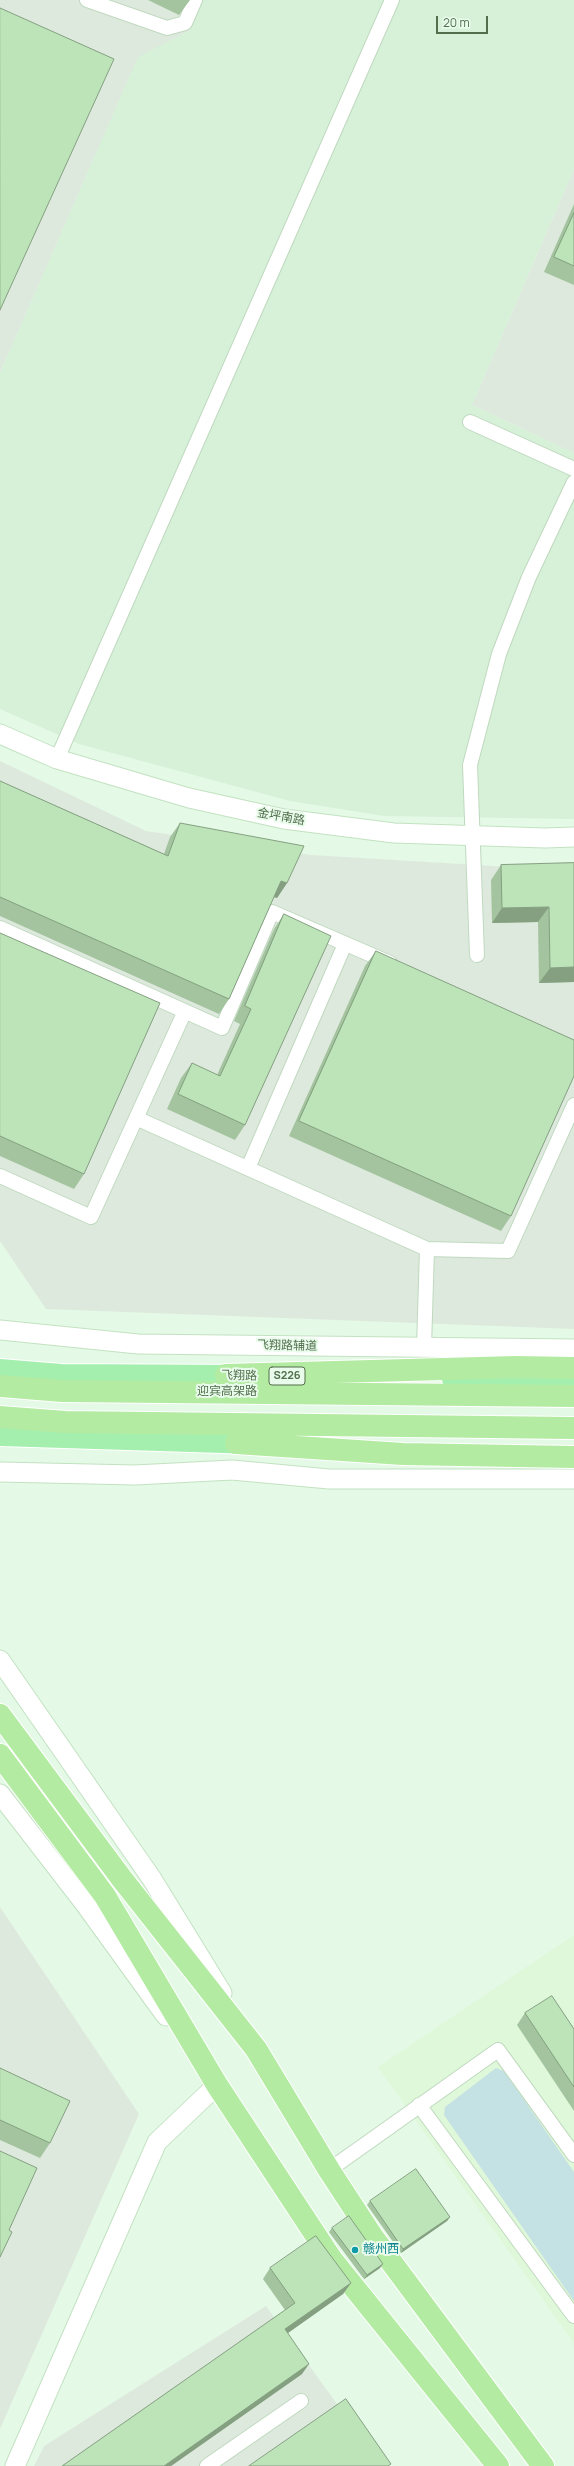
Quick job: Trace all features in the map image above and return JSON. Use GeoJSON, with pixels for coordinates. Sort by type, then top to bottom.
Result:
{"type":"FeatureCollection","features":[{"type":"Feature","properties":{"kind":"highway"},"geometry":{"type":"LineString","coordinates":[[226,1376],[516,1367],[574,1368]]}},
{"type":"Feature","properties":{"kind":"highway","name":"迎宾高架路"},"geometry":{"type":"LineString","coordinates":[[0,1386],[62,1391],[574,1396]]}},
{"type":"Feature","properties":{"kind":"highway"},"geometry":{"type":"LineString","coordinates":[[0,1417],[73,1422],[574,1428]]}},
{"type":"Feature","properties":{"kind":"highway"},"geometry":{"type":"LineString","coordinates":[[236,1443],[403,1454],[574,1457]]}},
{"type":"Feature","properties":{"kind":"highway"},"geometry":{"type":"LineString","coordinates":[[0,1715],[122,1878],[256,2049],[328,2170],[372,2236],[543,2466]]}},
{"type":"Feature","properties":{"kind":"highway"},"geometry":{"type":"LineString","coordinates":[[0,1755],[105,1896],[216,2086],[332,2260],[498,2466]]}},
{"type":"Feature","properties":{"kind":"main road","name":"飞翔路"},"geometry":{"type":"LineString","coordinates":[[0,1370],[61,1375],[574,1380]]}},
{"type":"Feature","properties":{"kind":"main road"},"geometry":{"type":"LineString","coordinates":[[0,1435],[236,1443],[574,1446]]}},
{"type":"Feature","properties":{"kind":"street"},"geometry":{"type":"LineString","coordinates":[[87,0],[167,28],[185,23],[195,0]]}},
{"type":"Feature","properties":{"kind":"street"},"geometry":{"type":"LineString","coordinates":[[56,759],[392,0]]}},
{"type":"Feature","properties":{"kind":"street"},"geometry":{"type":"LineString","coordinates":[[470,422],[574,469]]}},
{"type":"Feature","properties":{"kind":"street"},"geometry":{"type":"LineString","coordinates":[[477,955],[470,765],[499,654],[529,577],[574,482]]}},
{"type":"Feature","properties":{"kind":"street","name":"金坪南路"},"geometry":{"type":"LineString","coordinates":[[0,734],[56,759],[188,798],[284,820],[394,833],[472,836],[574,837]]}},
{"type":"Feature","properties":{"kind":"street"},"geometry":{"type":"LineString","coordinates":[[0,928],[222,1028],[272,912],[402,969]]}},
{"type":"Feature","properties":{"kind":"street"},"geometry":{"type":"LineString","coordinates":[[248,1168],[345,944]]}},
{"type":"Feature","properties":{"kind":"street"},"geometry":{"type":"LineString","coordinates":[[0,1176],[92,1217],[185,1011]]}},
{"type":"Feature","properties":{"kind":"street"},"geometry":{"type":"LineString","coordinates":[[136,1118],[427,1250],[508,1251],[574,1105]]}},
{"type":"Feature","properties":{"kind":"street"},"geometry":{"type":"LineString","coordinates":[[424,1347],[427,1250]]}},
{"type":"Feature","properties":{"kind":"street","name":"飞翔路辅道"},"geometry":{"type":"LineString","coordinates":[[0,1330],[138,1344],[574,1349]]}},
{"type":"Feature","properties":{"kind":"street"},"geometry":{"type":"LineString","coordinates":[[0,1472],[135,1475],[232,1470],[329,1479],[574,1480]]}},
{"type":"Feature","properties":{"kind":"street"},"geometry":{"type":"LineString","coordinates":[[0,1660],[152,1879],[256,2049]]}},
{"type":"Feature","properties":{"kind":"street"},"geometry":{"type":"LineString","coordinates":[[0,1794],[85,1904],[216,2086],[157,2142],[15,2466]]}},
{"type":"Feature","properties":{"kind":"street"},"geometry":{"type":"LineString","coordinates":[[328,2170],[418,2105],[498,2050],[572,2147]]}},
{"type":"Feature","properties":{"kind":"street"},"geometry":{"type":"LineString","coordinates":[[418,2105],[574,2316]]}},
{"type":"Feature","properties":{"kind":"street"},"geometry":{"type":"LineString","coordinates":[[207,2466],[301,2400]]}},
{"type":"Feature","properties":{"kind":"shaded area"},"geometry":{"type":"Polygon","coordinates":[[[0,0],[203,0],[189,31],[138,57],[0,373],[0,0]]]}},
{"type":"Feature","properties":{"kind":"shaded area"},"geometry":{"type":"Polygon","coordinates":[[[203,0],[574,0],[574,169],[472,405],[574,453],[574,819],[384,816],[290,801],[79,744],[0,709],[0,373],[138,56],[189,31],[203,0]]]}},
{"type":"Feature","properties":{"kind":"shaded area"},"geometry":{"type":"Polygon","coordinates":[[[574,169],[574,453],[472,405],[574,169]]]}},
{"type":"Feature","properties":{"kind":"shaded area"},"geometry":{"type":"Polygon","coordinates":[[[0,761],[146,831],[311,855],[528,868],[574,865],[574,1329],[46,1309],[0,1241],[0,761]]]}},
{"type":"Feature","properties":{"kind":"shaded area"},"geometry":{"type":"Polygon","coordinates":[[[0,1907],[139,2114],[0,2429],[0,1907]]]}},
{"type":"Feature","properties":{"kind":"shaded area"},"geometry":{"type":"Polygon","coordinates":[[[574,1935],[574,2348],[573,2342],[378,2067],[574,1935]]]}},
{"type":"Feature","properties":{"kind":"shaded area"},"geometry":{"type":"Polygon","coordinates":[[[496,2068],[504,2071],[574,2172],[574,2301],[444,2115],[445,2107],[496,2068]]]}},
{"type":"Feature","properties":{"kind":"shaded area"},"geometry":{"type":"Polygon","coordinates":[[[266,2306],[382,2466],[34,2466],[44,2446],[266,2306]]]}},
{"type":"Feature","properties":{"kind":"building"},"geometry":{"type":"Polygon","coordinates":[[[0,8],[114,59],[0,310],[0,8]]]}},
{"type":"Feature","properties":{"kind":"building"},"geometry":{"type":"Polygon","coordinates":[[[574,213],[574,266],[554,257],[574,213]]]}},
{"type":"Feature","properties":{"kind":"building"},"geometry":{"type":"Polygon","coordinates":[[[0,781],[168,856],[180,823],[304,846],[287,883],[281,881],[229,999],[0,897],[0,781]]]}},
{"type":"Feature","properties":{"kind":"building"},"geometry":{"type":"Polygon","coordinates":[[[574,863],[574,967],[550,968],[549,907],[502,908],[501,865],[574,863]]]}},
{"type":"Feature","properties":{"kind":"building"},"geometry":{"type":"Polygon","coordinates":[[[284,914],[331,936],[245,1125],[178,1094],[192,1063],[220,1076],[251,1009],[245,1006],[284,914]]]}},
{"type":"Feature","properties":{"kind":"building"},"geometry":{"type":"Polygon","coordinates":[[[0,933],[160,1003],[84,1174],[0,1136],[0,933]]]}},
{"type":"Feature","properties":{"kind":"building"},"geometry":{"type":"Polygon","coordinates":[[[376,951],[574,1040],[574,1076],[511,1216],[299,1121],[376,951]]]}},
{"type":"Feature","properties":{"kind":"building"},"geometry":{"type":"Polygon","coordinates":[[[552,1996],[574,2029],[574,2087],[525,2013],[552,1996]]]}},
{"type":"Feature","properties":{"kind":"building"},"geometry":{"type":"Polygon","coordinates":[[[0,2068],[70,2101],[50,2143],[0,2120],[0,2068]]]}},
{"type":"Feature","properties":{"kind":"building"},"geometry":{"type":"Polygon","coordinates":[[[0,2151],[37,2168],[9,2230],[12,2232],[0,2257],[0,2151]]]}},
{"type":"Feature","properties":{"kind":"building"},"geometry":{"type":"Polygon","coordinates":[[[416,2169],[450,2217],[403,2249],[370,2201],[416,2169]]]}},
{"type":"Feature","properties":{"kind":"building"},"geometry":{"type":"Polygon","coordinates":[[[349,2216],[383,2264],[367,2275],[332,2228],[349,2216]]]}},
{"type":"Feature","properties":{"kind":"building"},"geometry":{"type":"Polygon","coordinates":[[[316,2236],[351,2283],[285,2329],[309,2364],[164,2466],[62,2466],[295,2303],[270,2268],[316,2236]]]}},
{"type":"Feature","properties":{"kind":"building"},"geometry":{"type":"Polygon","coordinates":[[[346,2399],[391,2464],[388,2466],[249,2466],[346,2399]]]}},
{"type":"Feature","properties":{"kind":"place","name":"赣州西"},"geometry":{"type":"Point","coordinates":[355,2250]}}]}
